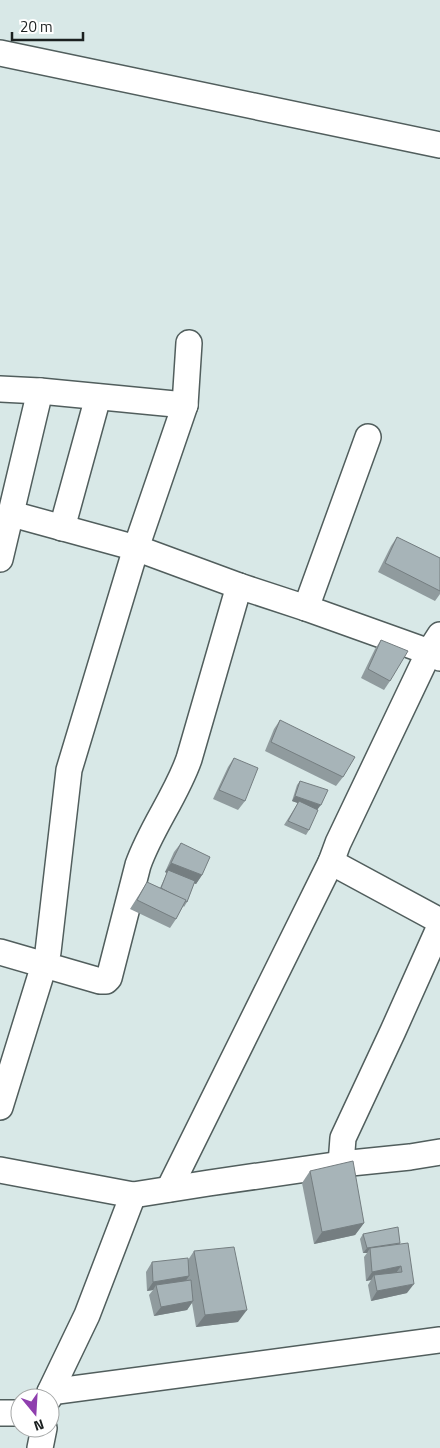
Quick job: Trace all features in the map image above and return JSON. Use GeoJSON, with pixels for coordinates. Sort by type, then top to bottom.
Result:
{"type":"FeatureCollection","features":[{"type":"Feature","properties":{"kind":"street"},"geometry":{"type":"LineString","coordinates":[[0,54],[440,146]]}},
{"type":"Feature","properties":{"kind":"street"},"geometry":{"type":"LineString","coordinates":[[0,1107],[48,952],[69,770],[136,548],[185,405],[189,343]]}},
{"type":"Feature","properties":{"kind":"street"},"geometry":{"type":"LineString","coordinates":[[0,388],[185,405]]}},
{"type":"Feature","properties":{"kind":"street"},"geometry":{"type":"LineString","coordinates":[[0,559],[40,391]]}},
{"type":"Feature","properties":{"kind":"street"},"geometry":{"type":"LineString","coordinates":[[62,528],[98,397]]}},
{"type":"Feature","properties":{"kind":"street"},"geometry":{"type":"LineString","coordinates":[[306,608],[368,436]]}},
{"type":"Feature","properties":{"kind":"street"},"geometry":{"type":"LineString","coordinates":[[12,514],[136,548],[239,586],[436,648],[169,1189]]}},
{"type":"Feature","properties":{"kind":"street"},"geometry":{"type":"LineString","coordinates":[[0,952],[100,981],[106,981],[109,978],[138,865],[144,848],[183,777],[239,586]]}},
{"type":"Feature","properties":{"kind":"street"},"geometry":{"type":"LineString","coordinates":[[331,862],[440,921]]}},
{"type":"Feature","properties":{"kind":"street"},"geometry":{"type":"LineString","coordinates":[[341,1164],[343,1138],[440,926]]}},
{"type":"Feature","properties":{"kind":"street"},"geometry":{"type":"LineString","coordinates":[[0,1170],[133,1195],[341,1164],[440,1152]]}},
{"type":"Feature","properties":{"kind":"street"},"geometry":{"type":"LineString","coordinates":[[52,1388],[87,1315],[133,1195]]}},
{"type":"Feature","properties":{"kind":"street"},"geometry":{"type":"LineString","coordinates":[[60,1393],[440,1340]]}},
{"type":"Feature","properties":{"kind":"building"},"geometry":{"type":"Polygon","coordinates":[[[397,537],[440,558],[440,591],[385,563],[397,537]]]}},
{"type":"Feature","properties":{"kind":"building"},"geometry":{"type":"Polygon","coordinates":[[[381,640],[408,651],[390,681],[368,669],[381,640]]]}},
{"type":"Feature","properties":{"kind":"building"},"geometry":{"type":"Polygon","coordinates":[[[280,720],[355,757],[343,777],[271,742],[280,720]]]}},
{"type":"Feature","properties":{"kind":"building"},"geometry":{"type":"Polygon","coordinates":[[[234,758],[258,768],[245,801],[219,790],[234,758]]]}},
{"type":"Feature","properties":{"kind":"building"},"geometry":{"type":"Polygon","coordinates":[[[300,781],[328,790],[321,805],[295,796],[300,781]]]}},
{"type":"Feature","properties":{"kind":"building"},"geometry":{"type":"Polygon","coordinates":[[[299,801],[318,810],[309,830],[288,821],[299,801]]]}},
{"type":"Feature","properties":{"kind":"building"},"geometry":{"type":"Polygon","coordinates":[[[181,843],[210,857],[202,875],[171,863],[181,843]]]}},
{"type":"Feature","properties":{"kind":"building"},"geometry":{"type":"Polygon","coordinates":[[[168,870],[195,881],[187,902],[161,888],[168,870]]]}},
{"type":"Feature","properties":{"kind":"building"},"geometry":{"type":"Polygon","coordinates":[[[147,882],[186,900],[176,919],[137,900],[147,882]]]}},
{"type":"Feature","properties":{"kind":"building"},"geometry":{"type":"Polygon","coordinates":[[[353,1161],[364,1223],[322,1232],[310,1171],[353,1161]]]}},
{"type":"Feature","properties":{"kind":"building"},"geometry":{"type":"Polygon","coordinates":[[[398,1227],[400,1243],[367,1248],[363,1234],[398,1227]]]}},
{"type":"Feature","properties":{"kind":"building"},"geometry":{"type":"Polygon","coordinates":[[[408,1243],[414,1284],[377,1291],[374,1275],[402,1272],[401,1266],[372,1272],[370,1248],[408,1243]]]}},
{"type":"Feature","properties":{"kind":"building"},"geometry":{"type":"Polygon","coordinates":[[[234,1247],[247,1310],[205,1315],[194,1251],[234,1247]]]}},
{"type":"Feature","properties":{"kind":"building"},"geometry":{"type":"Polygon","coordinates":[[[188,1258],[189,1276],[153,1282],[152,1262],[188,1258]]]}},
{"type":"Feature","properties":{"kind":"building"},"geometry":{"type":"Polygon","coordinates":[[[191,1280],[193,1301],[161,1307],[156,1285],[191,1280]]]}}]}
